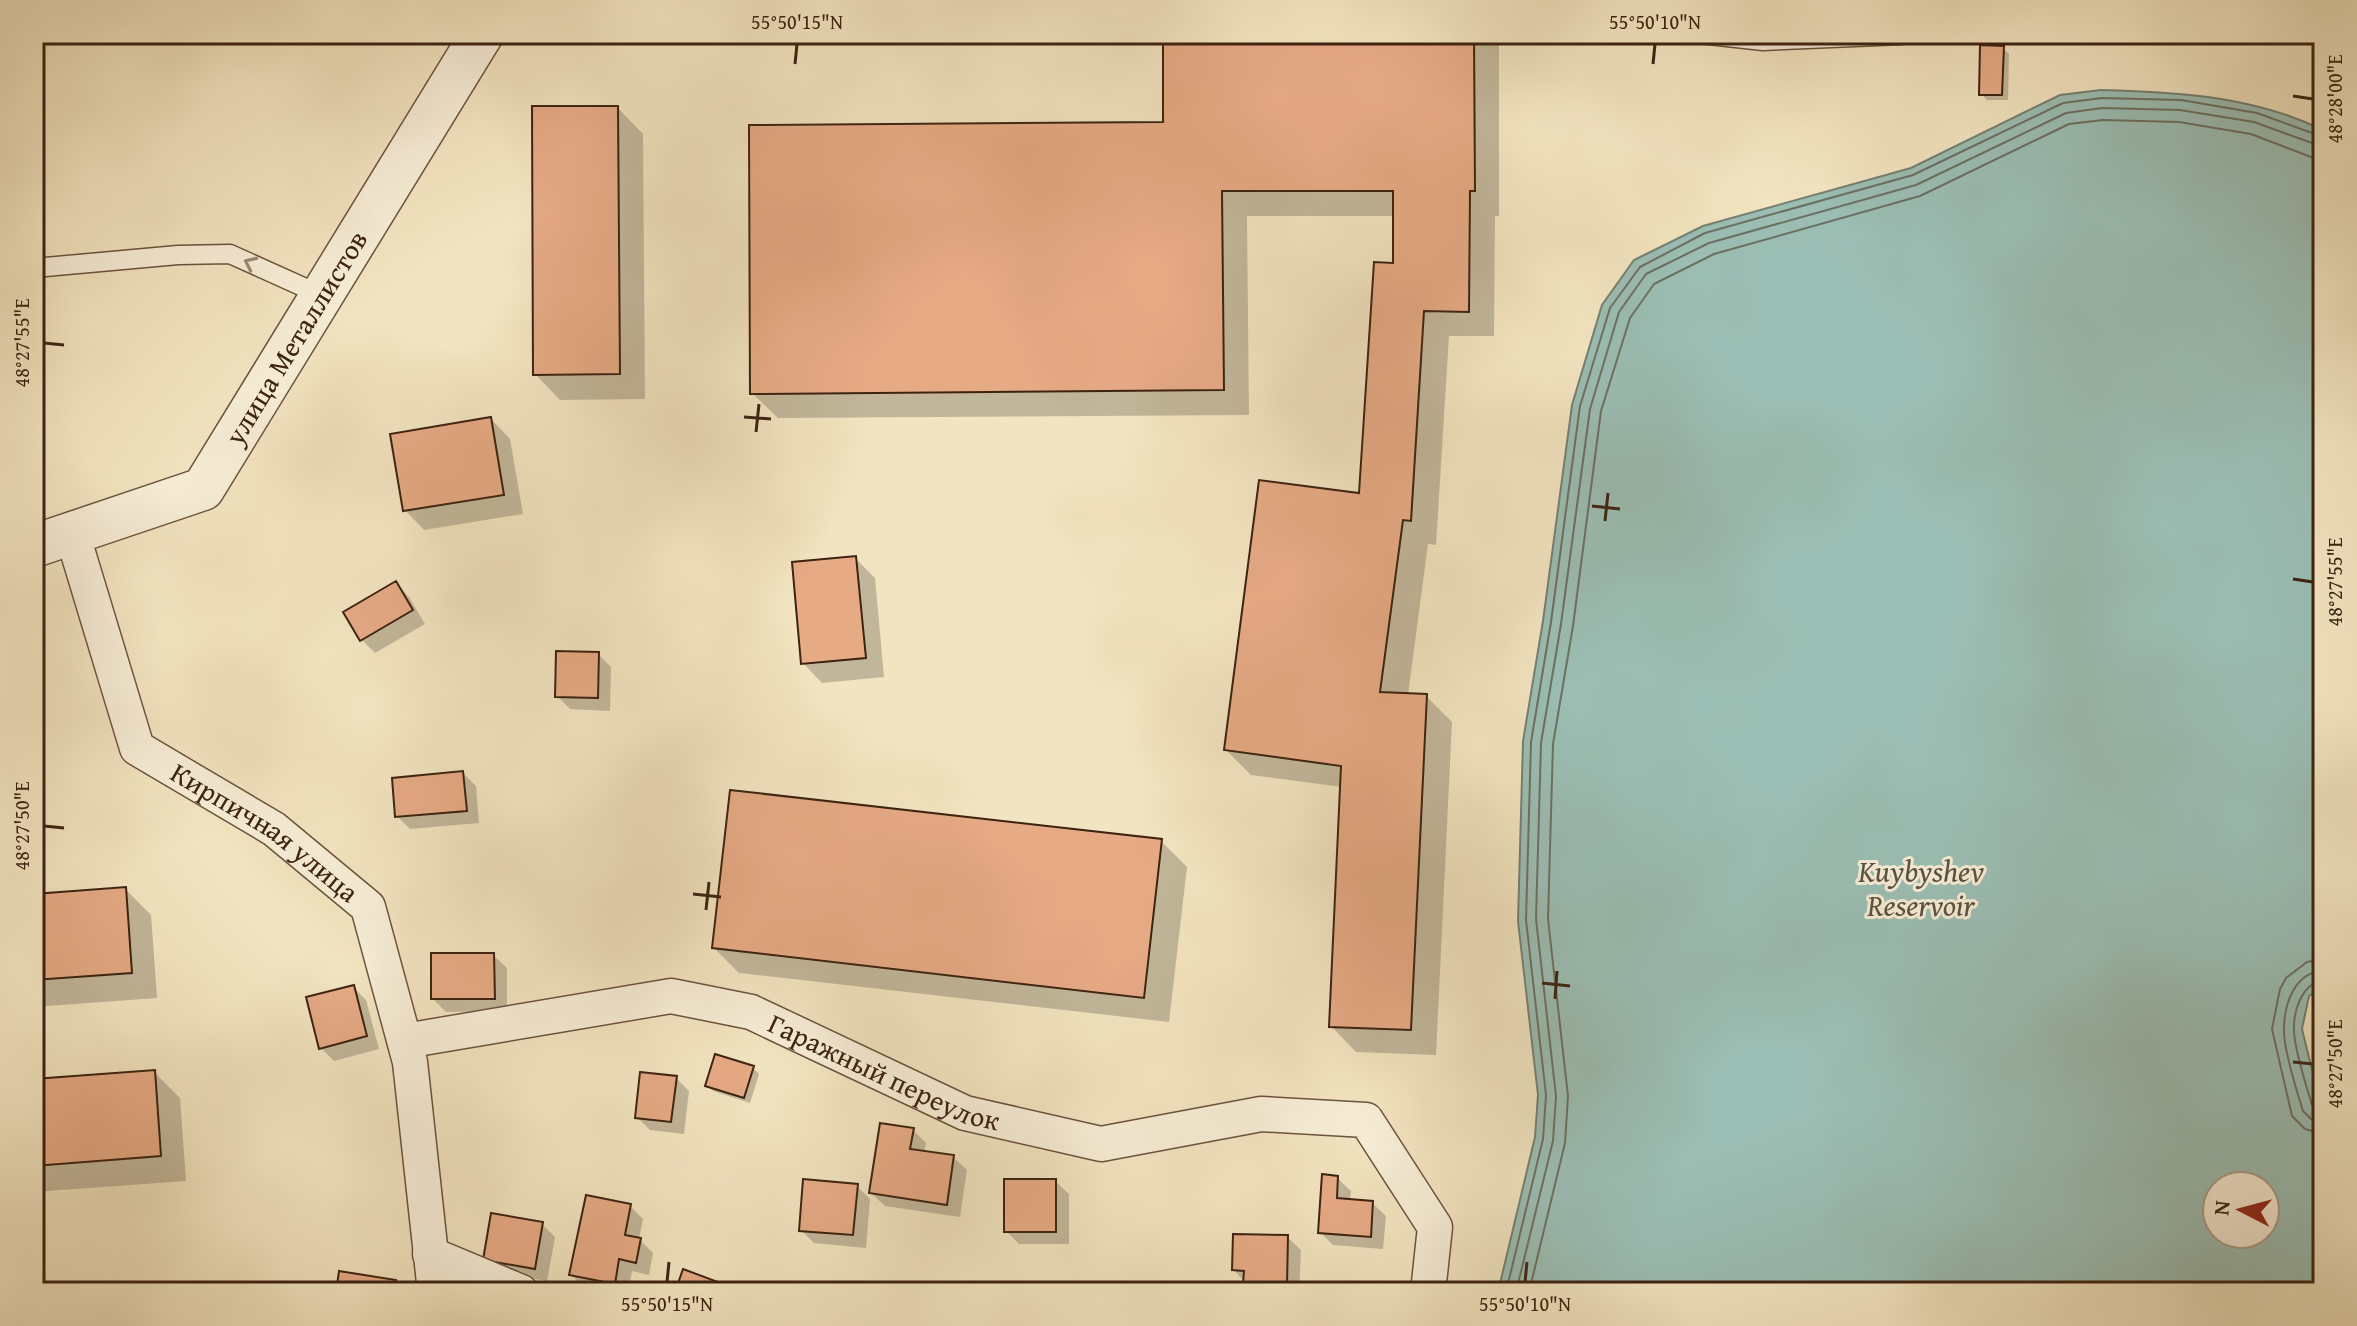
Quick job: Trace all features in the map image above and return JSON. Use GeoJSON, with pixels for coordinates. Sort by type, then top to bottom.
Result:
{"type":"FeatureCollection","features":[{"type":"Feature","properties":{"kind":"street","name":"улица Металлистов"},"geometry":{"type":"LineString","coordinates":[[53,540],[203,489],[482,34]]}},
{"type":"Feature","properties":{"kind":"street","name":"Кирпичная улица"},"geometry":{"type":"LineString","coordinates":[[53,540],[137,748],[274,829],[368,907],[410,1062],[435,1292]]}},
{"type":"Feature","properties":{"kind":"street","name":"Гаражный переулок"},"geometry":{"type":"LineString","coordinates":[[405,1041],[671,996],[751,1012],[965,1113],[1101,1144],[1261,1114],[1366,1120],[1435,1227],[1428,1292]]}},
{"type":"Feature","properties":{"kind":"street"},"geometry":{"type":"LineString","coordinates":[[430,1254],[521,1292]]}},
{"type":"Feature","properties":{"kind":"lane"},"geometry":{"type":"LineString","coordinates":[[1700,34],[1763,41],[1902,35]]}},
{"type":"Feature","properties":{"kind":"lane"},"geometry":{"type":"LineString","coordinates":[[34,268],[178,255],[230,254],[321,295]]}},
{"type":"Feature","properties":{"kind":"water","name":"Kuybyshev Reservoir"},"geometry":{"type":"Polygon","coordinates":[[[2101,90],[2215,98],[2270,110],[2323,130],[2323,987],[2309,996],[2302,1029],[2323,1115],[2323,1292],[1498,1292],[1535,1137],[1538,1095],[1518,921],[1523,741],[1543,621],[1572,405],[1602,305],[1634,260],[1703,226],[1911,168],[2060,95],[2101,90]]]}},
{"type":"Feature","properties":{"kind":"building"},"geometry":{"type":"Polygon","coordinates":[[[1163,34],[1474,34],[1475,191],[1470,191],[1469,312],[1424,311],[1411,521],[1403,520],[1380,692],[1427,694],[1411,1030],[1329,1027],[1341,766],[1224,750],[1259,480],[1359,493],[1374,262],[1393,263],[1393,191],[1222,191],[1224,390],[750,394],[749,125],[1163,122],[1163,34]]]}},
{"type":"Feature","properties":{"kind":"building"},"geometry":{"type":"Polygon","coordinates":[[[1980,45],[2004,46],[2002,95],[1979,95],[1980,45]]]}},
{"type":"Feature","properties":{"kind":"building"},"geometry":{"type":"Polygon","coordinates":[[[532,106],[618,106],[620,374],[533,375],[532,106]]]}},
{"type":"Feature","properties":{"kind":"building"},"geometry":{"type":"Polygon","coordinates":[[[491,417],[504,495],[403,511],[390,434],[491,417]]]}},
{"type":"Feature","properties":{"kind":"building"},"geometry":{"type":"Polygon","coordinates":[[[856,556],[866,658],[801,664],[792,562],[856,556]]]}},
{"type":"Feature","properties":{"kind":"building"},"geometry":{"type":"Polygon","coordinates":[[[396,581],[413,610],[360,641],[343,612],[396,581]]]}},
{"type":"Feature","properties":{"kind":"building"},"geometry":{"type":"Polygon","coordinates":[[[556,651],[599,652],[598,698],[555,697],[556,651]]]}},
{"type":"Feature","properties":{"kind":"building"},"geometry":{"type":"Polygon","coordinates":[[[463,771],[467,811],[395,817],[392,778],[463,771]]]}},
{"type":"Feature","properties":{"kind":"building"},"geometry":{"type":"Polygon","coordinates":[[[730,790],[1162,839],[1144,998],[712,948],[730,790]]]}},
{"type":"Feature","properties":{"kind":"building"},"geometry":{"type":"Polygon","coordinates":[[[126,887],[132,973],[34,980],[34,894],[126,887]]]}},
{"type":"Feature","properties":{"kind":"building"},"geometry":{"type":"Polygon","coordinates":[[[431,953],[494,953],[495,999],[431,999],[431,953]]]}},
{"type":"Feature","properties":{"kind":"building"},"geometry":{"type":"Polygon","coordinates":[[[354,985],[367,1036],[319,1049],[306,997],[354,985]]]}},
{"type":"Feature","properties":{"kind":"building"},"geometry":{"type":"Polygon","coordinates":[[[715,1054],[754,1066],[744,1098],[705,1086],[715,1054]]]}},
{"type":"Feature","properties":{"kind":"building"},"geometry":{"type":"Polygon","coordinates":[[[155,1070],[161,1156],[34,1166],[34,1079],[155,1070]]]}},
{"type":"Feature","properties":{"kind":"building"},"geometry":{"type":"Polygon","coordinates":[[[640,1072],[677,1076],[671,1122],[635,1118],[640,1072]]]}},
{"type":"Feature","properties":{"kind":"building"},"geometry":{"type":"Polygon","coordinates":[[[880,1123],[914,1128],[910,1149],[954,1155],[947,1205],[869,1193],[880,1123]]]}},
{"type":"Feature","properties":{"kind":"building"},"geometry":{"type":"Polygon","coordinates":[[[1322,1174],[1338,1176],[1337,1198],[1373,1201],[1371,1237],[1318,1233],[1322,1174]]]}},
{"type":"Feature","properties":{"kind":"building"},"geometry":{"type":"Polygon","coordinates":[[[803,1179],[858,1184],[853,1235],[799,1231],[803,1179]]]}},
{"type":"Feature","properties":{"kind":"building"},"geometry":{"type":"Polygon","coordinates":[[[1004,1179],[1056,1179],[1056,1232],[1004,1232],[1004,1179]]]}},
{"type":"Feature","properties":{"kind":"building"},"geometry":{"type":"Polygon","coordinates":[[[586,1195],[631,1204],[625,1235],[641,1238],[636,1263],[619,1259],[615,1284],[569,1275],[586,1195]]]}},
{"type":"Feature","properties":{"kind":"building"},"geometry":{"type":"Polygon","coordinates":[[[491,1213],[543,1222],[535,1269],[483,1260],[491,1213]]]}},
{"type":"Feature","properties":{"kind":"building"},"geometry":{"type":"Polygon","coordinates":[[[1233,1234],[1288,1235],[1287,1285],[1243,1284],[1244,1271],[1232,1270],[1233,1234]]]}},
{"type":"Feature","properties":{"kind":"building"},"geometry":{"type":"Polygon","coordinates":[[[683,1269],[726,1285],[724,1292],[675,1292],[683,1269]]]}},
{"type":"Feature","properties":{"kind":"building"},"geometry":{"type":"Polygon","coordinates":[[[339,1271],[396,1280],[394,1292],[336,1292],[339,1271]]]}}]}
